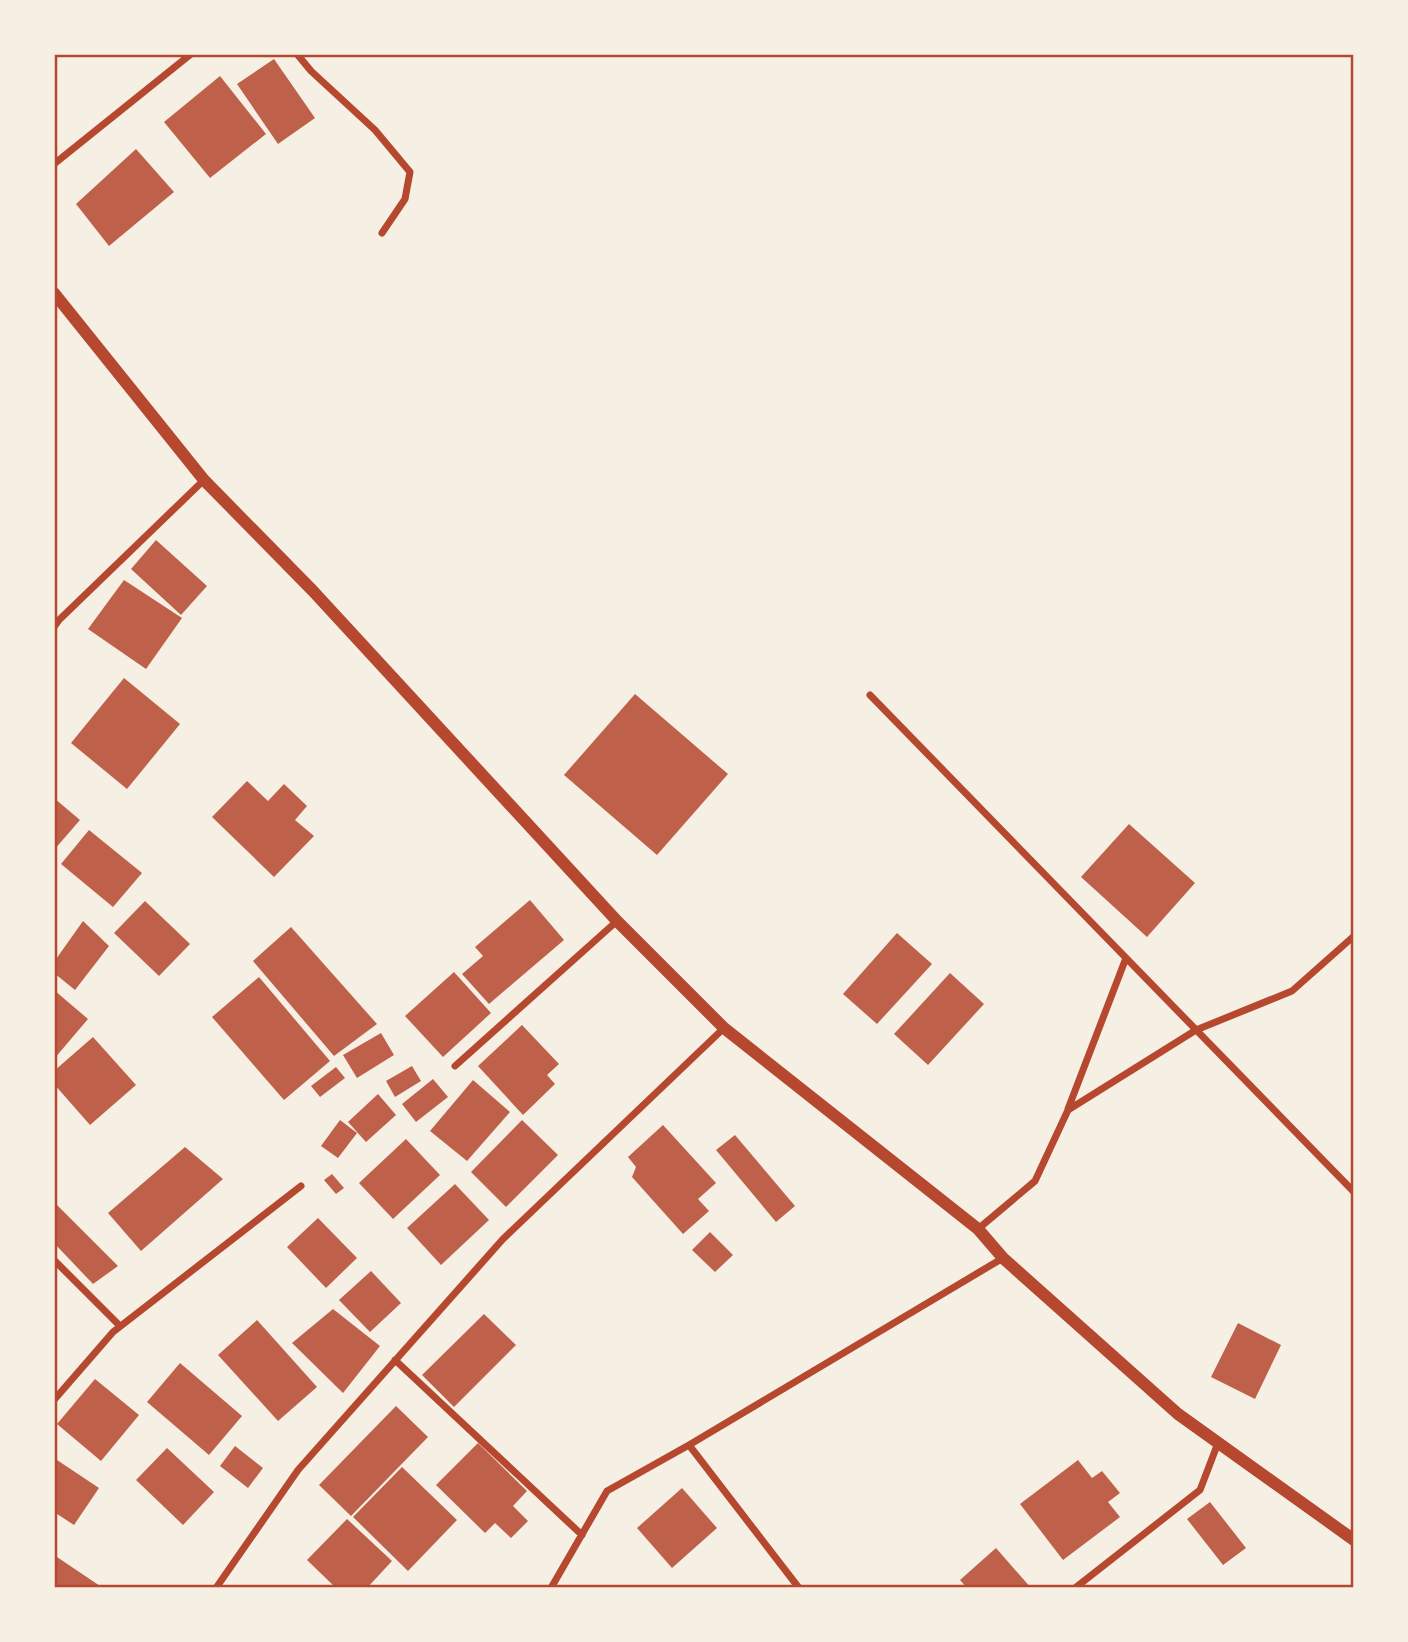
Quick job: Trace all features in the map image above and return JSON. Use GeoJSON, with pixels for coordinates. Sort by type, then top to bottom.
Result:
{"type":"FeatureCollection","features":[{"type":"Feature","properties":{"kind":"street"},"geometry":{"type":"LineString","coordinates":[[54,164],[191,54]]}},
{"type":"Feature","properties":{"kind":"street"},"geometry":{"type":"LineString","coordinates":[[297,54],[375,130],[410,172],[405,199],[382,233]]}},
{"type":"Feature","properties":{"kind":"street"},"geometry":{"type":"LineString","coordinates":[[54,293],[204,480],[313,591],[617,921],[724,1028],[978,1229],[1003,1258],[1178,1414],[1354,1540]]}},
{"type":"Feature","properties":{"kind":"street"},"geometry":{"type":"LineString","coordinates":[[54,627],[204,480]]}},
{"type":"Feature","properties":{"kind":"street"},"geometry":{"type":"LineString","coordinates":[[870,695],[1354,1192]]}},
{"type":"Feature","properties":{"kind":"street"},"geometry":{"type":"LineString","coordinates":[[455,1066],[617,921]]}},
{"type":"Feature","properties":{"kind":"street"},"geometry":{"type":"LineString","coordinates":[[1068,1110],[1196,1030],[1292,990],[1354,936]]}},
{"type":"Feature","properties":{"kind":"street"},"geometry":{"type":"LineString","coordinates":[[978,1229],[1035,1181],[1068,1110],[1126,958]]}},
{"type":"Feature","properties":{"kind":"street"},"geometry":{"type":"LineString","coordinates":[[216,1588],[298,1470],[503,1239],[724,1028]]}},
{"type":"Feature","properties":{"kind":"street"},"geometry":{"type":"LineString","coordinates":[[54,1400],[113,1332],[301,1186]]}},
{"type":"Feature","properties":{"kind":"street"},"geometry":{"type":"LineString","coordinates":[[551,1588],[607,1491],[690,1445],[1003,1258]]}},
{"type":"Feature","properties":{"kind":"street"},"geometry":{"type":"LineString","coordinates":[[54,1259],[120,1326]]}},
{"type":"Feature","properties":{"kind":"street"},"geometry":{"type":"LineString","coordinates":[[395,1360],[582,1535]]}},
{"type":"Feature","properties":{"kind":"street"},"geometry":{"type":"LineString","coordinates":[[1075,1588],[1200,1490],[1218,1443]]}},
{"type":"Feature","properties":{"kind":"street"},"geometry":{"type":"LineString","coordinates":[[690,1445],[799,1588]]}},
{"type":"Feature","properties":{"kind":"building"},"geometry":{"type":"Polygon","coordinates":[[[274,59],[315,118],[278,144],[237,84],[274,59]]]}},
{"type":"Feature","properties":{"kind":"building"},"geometry":{"type":"Polygon","coordinates":[[[220,76],[266,134],[210,178],[164,122],[220,76]]]}},
{"type":"Feature","properties":{"kind":"building"},"geometry":{"type":"Polygon","coordinates":[[[136,149],[174,192],[109,246],[76,204],[136,149]]]}},
{"type":"Feature","properties":{"kind":"building"},"geometry":{"type":"Polygon","coordinates":[[[156,540],[207,586],[181,615],[131,569],[156,540]]]}},
{"type":"Feature","properties":{"kind":"building"},"geometry":{"type":"Polygon","coordinates":[[[124,580],[182,618],[146,669],[88,629],[124,580]]]}},
{"type":"Feature","properties":{"kind":"building"},"geometry":{"type":"Polygon","coordinates":[[[124,678],[180,724],[127,789],[71,743],[124,678]]]}},
{"type":"Feature","properties":{"kind":"building"},"geometry":{"type":"Polygon","coordinates":[[[635,694],[728,774],[657,855],[564,775],[635,694]]]}},
{"type":"Feature","properties":{"kind":"building"},"geometry":{"type":"Polygon","coordinates":[[[247,781],[268,801],[284,784],[307,806],[295,820],[314,836],[274,877],[212,817],[247,781]]]}},
{"type":"Feature","properties":{"kind":"building"},"geometry":{"type":"Polygon","coordinates":[[[54,798],[80,820],[54,850],[54,798]]]}},
{"type":"Feature","properties":{"kind":"building"},"geometry":{"type":"Polygon","coordinates":[[[1129,824],[1195,883],[1147,937],[1081,877],[1129,824]]]}},
{"type":"Feature","properties":{"kind":"building"},"geometry":{"type":"Polygon","coordinates":[[[89,830],[142,873],[113,907],[61,864],[89,830]]]}},
{"type":"Feature","properties":{"kind":"building"},"geometry":{"type":"Polygon","coordinates":[[[530,900],[564,940],[489,1004],[462,974],[483,956],[475,947],[530,900]]]}},
{"type":"Feature","properties":{"kind":"building"},"geometry":{"type":"Polygon","coordinates":[[[145,901],[190,944],[159,976],[114,933],[145,901]]]}},
{"type":"Feature","properties":{"kind":"building"},"geometry":{"type":"Polygon","coordinates":[[[83,921],[109,946],[75,990],[54,973],[54,962],[83,921]]]}},
{"type":"Feature","properties":{"kind":"building"},"geometry":{"type":"Polygon","coordinates":[[[291,927],[377,1024],[334,1056],[253,961],[291,927]]]}},
{"type":"Feature","properties":{"kind":"building"},"geometry":{"type":"Polygon","coordinates":[[[897,933],[932,964],[877,1024],[843,994],[897,933]]]}},
{"type":"Feature","properties":{"kind":"building"},"geometry":{"type":"Polygon","coordinates":[[[454,972],[491,1013],[443,1057],[405,1016],[454,972]]]}},
{"type":"Feature","properties":{"kind":"building"},"geometry":{"type":"Polygon","coordinates":[[[950,973],[984,1004],[928,1065],[894,1034],[950,973]]]}},
{"type":"Feature","properties":{"kind":"building"},"geometry":{"type":"Polygon","coordinates":[[[259,977],[330,1061],[284,1100],[212,1017],[259,977]]]}},
{"type":"Feature","properties":{"kind":"building"},"geometry":{"type":"Polygon","coordinates":[[[54,990],[88,1019],[54,1059],[54,990]]]}},
{"type":"Feature","properties":{"kind":"building"},"geometry":{"type":"Polygon","coordinates":[[[522,1025],[559,1064],[547,1075],[555,1084],[523,1115],[478,1066],[522,1025]]]}},
{"type":"Feature","properties":{"kind":"building"},"geometry":{"type":"Polygon","coordinates":[[[381,1033],[394,1055],[357,1078],[343,1055],[381,1033]]]}},
{"type":"Feature","properties":{"kind":"building"},"geometry":{"type":"Polygon","coordinates":[[[93,1037],[136,1085],[90,1125],[54,1084],[54,1071],[93,1037]]]}},
{"type":"Feature","properties":{"kind":"building"},"geometry":{"type":"Polygon","coordinates":[[[412,1066],[421,1081],[395,1097],[386,1081],[412,1066]]]}},
{"type":"Feature","properties":{"kind":"building"},"geometry":{"type":"Polygon","coordinates":[[[336,1067],[345,1078],[320,1097],[311,1086],[336,1067]]]}},
{"type":"Feature","properties":{"kind":"building"},"geometry":{"type":"Polygon","coordinates":[[[433,1079],[448,1097],[416,1122],[402,1104],[433,1079]]]}},
{"type":"Feature","properties":{"kind":"building"},"geometry":{"type":"Polygon","coordinates":[[[473,1080],[510,1112],[467,1161],[430,1131],[473,1080]]]}},
{"type":"Feature","properties":{"kind":"building"},"geometry":{"type":"Polygon","coordinates":[[[378,1094],[396,1115],[366,1142],[348,1122],[378,1094]]]}},
{"type":"Feature","properties":{"kind":"building"},"geometry":{"type":"Polygon","coordinates":[[[340,1120],[357,1133],[338,1158],[321,1146],[340,1120]]]}},
{"type":"Feature","properties":{"kind":"building"},"geometry":{"type":"Polygon","coordinates":[[[522,1120],[558,1155],[506,1207],[471,1172],[522,1120]]]}},
{"type":"Feature","properties":{"kind":"building"},"geometry":{"type":"Polygon","coordinates":[[[663,1125],[716,1183],[698,1199],[709,1211],[683,1234],[632,1177],[636,1167],[628,1157],[663,1125]]]}},
{"type":"Feature","properties":{"kind":"building"},"geometry":{"type":"Polygon","coordinates":[[[735,1135],[795,1206],[776,1222],[716,1150],[735,1135]]]}},
{"type":"Feature","properties":{"kind":"building"},"geometry":{"type":"Polygon","coordinates":[[[406,1139],[440,1175],[393,1219],[359,1183],[406,1139]]]}},
{"type":"Feature","properties":{"kind":"building"},"geometry":{"type":"Polygon","coordinates":[[[185,1147],[223,1179],[141,1251],[108,1213],[185,1147]]]}},
{"type":"Feature","properties":{"kind":"building"},"geometry":{"type":"Polygon","coordinates":[[[332,1174],[344,1188],[336,1194],[324,1180],[332,1174]]]}},
{"type":"Feature","properties":{"kind":"building"},"geometry":{"type":"Polygon","coordinates":[[[455,1184],[489,1220],[441,1265],[407,1228],[455,1184]]]}},
{"type":"Feature","properties":{"kind":"building"},"geometry":{"type":"Polygon","coordinates":[[[54,1202],[118,1266],[93,1284],[54,1243],[54,1202]]]}},
{"type":"Feature","properties":{"kind":"building"},"geometry":{"type":"Polygon","coordinates":[[[318,1218],[357,1258],[326,1288],[287,1247],[318,1218]]]}},
{"type":"Feature","properties":{"kind":"building"},"geometry":{"type":"Polygon","coordinates":[[[710,1232],[733,1255],[715,1272],[692,1250],[710,1232]]]}},
{"type":"Feature","properties":{"kind":"building"},"geometry":{"type":"Polygon","coordinates":[[[371,1271],[401,1303],[370,1332],[339,1300],[371,1271]]]}},
{"type":"Feature","properties":{"kind":"building"},"geometry":{"type":"Polygon","coordinates":[[[333,1309],[380,1346],[343,1393],[292,1343],[333,1309]]]}},
{"type":"Feature","properties":{"kind":"building"},"geometry":{"type":"Polygon","coordinates":[[[484,1314],[516,1345],[454,1407],[422,1375],[484,1314]]]}},
{"type":"Feature","properties":{"kind":"building"},"geometry":{"type":"Polygon","coordinates":[[[257,1320],[317,1387],[278,1421],[218,1355],[257,1320]]]}},
{"type":"Feature","properties":{"kind":"building"},"geometry":{"type":"Polygon","coordinates":[[[1238,1323],[1281,1345],[1255,1399],[1211,1377],[1238,1323]]]}},
{"type":"Feature","properties":{"kind":"building"},"geometry":{"type":"Polygon","coordinates":[[[180,1363],[242,1416],[209,1455],[147,1402],[180,1363]]]}},
{"type":"Feature","properties":{"kind":"building"},"geometry":{"type":"Polygon","coordinates":[[[95,1379],[139,1415],[101,1461],[57,1424],[95,1379]]]}},
{"type":"Feature","properties":{"kind":"building"},"geometry":{"type":"Polygon","coordinates":[[[396,1406],[428,1437],[351,1516],[319,1485],[396,1406]]]}},
{"type":"Feature","properties":{"kind":"building"},"geometry":{"type":"Polygon","coordinates":[[[478,1443],[527,1491],[513,1506],[528,1521],[511,1538],[495,1523],[485,1533],[436,1485],[478,1443]]]}},
{"type":"Feature","properties":{"kind":"building"},"geometry":{"type":"Polygon","coordinates":[[[235,1446],[263,1468],[248,1488],[220,1466],[235,1446]]]}},
{"type":"Feature","properties":{"kind":"building"},"geometry":{"type":"Polygon","coordinates":[[[167,1448],[214,1492],[183,1525],[136,1480],[167,1448]]]}},
{"type":"Feature","properties":{"kind":"building"},"geometry":{"type":"Polygon","coordinates":[[[54,1458],[99,1488],[74,1525],[54,1512],[54,1458]]]}},
{"type":"Feature","properties":{"kind":"building"},"geometry":{"type":"Polygon","coordinates":[[[1078,1460],[1092,1478],[1102,1471],[1120,1493],[1108,1502],[1120,1517],[1063,1560],[1020,1504],[1078,1460]]]}},
{"type":"Feature","properties":{"kind":"building"},"geometry":{"type":"Polygon","coordinates":[[[402,1467],[457,1520],[408,1571],[353,1517],[402,1467]]]}},
{"type":"Feature","properties":{"kind":"building"},"geometry":{"type":"Polygon","coordinates":[[[682,1488],[717,1528],[672,1568],[637,1528],[682,1488]]]}},
{"type":"Feature","properties":{"kind":"building"},"geometry":{"type":"Polygon","coordinates":[[[1210,1502],[1246,1548],[1223,1565],[1187,1519],[1210,1502]]]}},
{"type":"Feature","properties":{"kind":"building"},"geometry":{"type":"Polygon","coordinates":[[[347,1519],[392,1561],[367,1588],[336,1588],[307,1560],[347,1519]]]}},
{"type":"Feature","properties":{"kind":"building"},"geometry":{"type":"Polygon","coordinates":[[[996,1548],[1031,1588],[967,1588],[960,1580],[996,1548]]]}},
{"type":"Feature","properties":{"kind":"building"},"geometry":{"type":"Polygon","coordinates":[[[54,1555],[103,1588],[54,1588],[54,1555]]]}}]}
